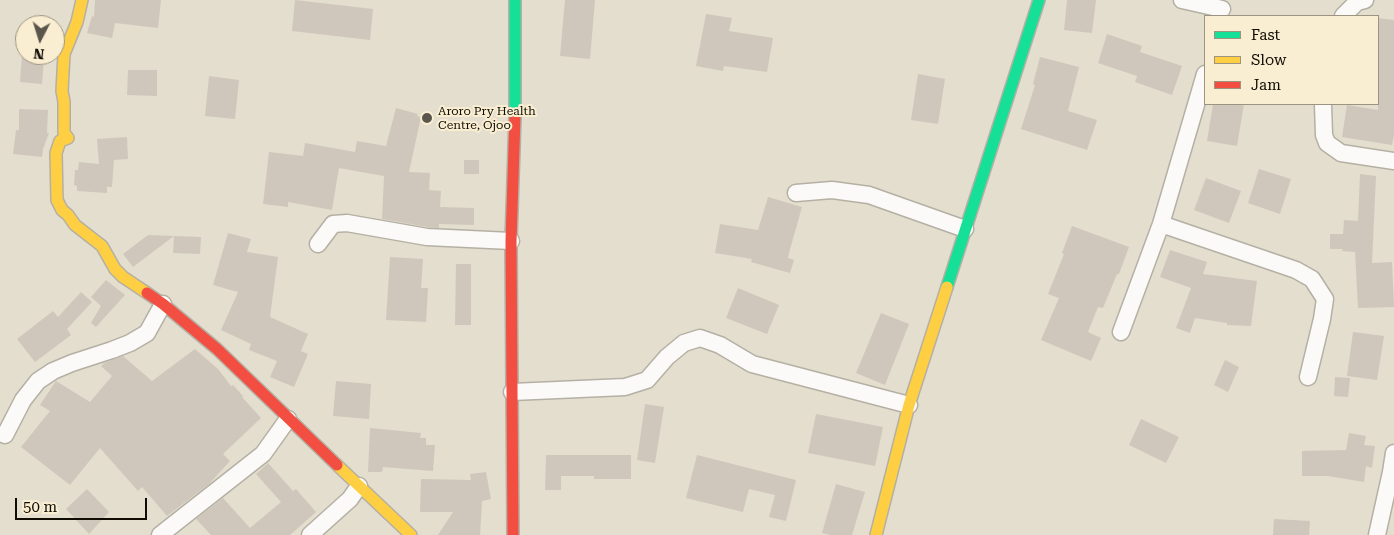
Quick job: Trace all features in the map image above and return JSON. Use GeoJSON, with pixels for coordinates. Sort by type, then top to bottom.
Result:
{"type":"FeatureCollection","features":[{"type":"Feature","properties":{"kind":"street"},"geometry":{"type":"LineString","coordinates":[[82,0],[77,22],[64,54],[62,91],[64,133],[68,138],[60,141],[56,153],[56,200],[62,210],[75,225],[102,246],[115,269],[123,277],[190,324],[248,378],[288,420],[411,535]]}},
{"type":"Feature","properties":{"kind":"street"},"geometry":{"type":"LineString","coordinates":[[513,535],[511,240],[516,72],[515,0]]}},
{"type":"Feature","properties":{"kind":"street"},"geometry":{"type":"LineString","coordinates":[[876,535],[909,405],[1039,0]]}},
{"type":"Feature","properties":{"kind":"street"},"geometry":{"type":"LineString","coordinates":[[1182,0],[1223,8]]}},
{"type":"Feature","properties":{"kind":"street"},"geometry":{"type":"LineString","coordinates":[[1344,15],[1357,2],[1365,0]]}},
{"type":"Feature","properties":{"kind":"street"},"geometry":{"type":"LineString","coordinates":[[1121,332],[1161,224],[1204,77]]}},
{"type":"Feature","properties":{"kind":"street"},"geometry":{"type":"LineString","coordinates":[[1323,105],[1324,135],[1327,143],[1341,153],[1394,160]]}},
{"type":"Feature","properties":{"kind":"street"},"geometry":{"type":"LineString","coordinates":[[796,193],[838,190],[869,195],[965,229]]}},
{"type":"Feature","properties":{"kind":"street"},"geometry":{"type":"LineString","coordinates":[[318,244],[333,224],[347,223],[427,237],[511,240]]}},
{"type":"Feature","properties":{"kind":"street"},"geometry":{"type":"LineString","coordinates":[[1161,224],[1296,270],[1312,279],[1325,299],[1308,377]]}},
{"type":"Feature","properties":{"kind":"street"},"geometry":{"type":"LineString","coordinates":[[5,435],[23,400],[38,381],[53,371],[72,363],[130,343],[147,332],[163,304]]}},
{"type":"Feature","properties":{"kind":"street"},"geometry":{"type":"LineString","coordinates":[[512,392],[625,387],[648,380],[667,357],[684,342],[700,338],[720,344],[752,364],[909,405]]}},
{"type":"Feature","properties":{"kind":"street"},"geometry":{"type":"LineString","coordinates":[[160,535],[263,454],[288,420]]}},
{"type":"Feature","properties":{"kind":"street"},"geometry":{"type":"LineString","coordinates":[[1377,535],[1394,453]]}},
{"type":"Feature","properties":{"kind":"street"},"geometry":{"type":"LineString","coordinates":[[310,535],[350,499],[359,486]]}},
{"type":"Feature","properties":{"kind":"building"},"geometry":{"type":"Polygon","coordinates":[[[95,0],[161,0],[158,28],[115,23],[112,38],[87,33],[92,16],[94,17],[95,0]]]}},
{"type":"Feature","properties":{"kind":"building"},"geometry":{"type":"Polygon","coordinates":[[[295,0],[373,9],[370,40],[292,31],[295,0]]]}},
{"type":"Feature","properties":{"kind":"building"},"geometry":{"type":"Polygon","coordinates":[[[565,0],[595,0],[590,59],[560,56],[565,0]]]}},
{"type":"Feature","properties":{"kind":"building"},"geometry":{"type":"Polygon","coordinates":[[[1067,0],[1096,0],[1092,33],[1064,30],[1067,0]]]}},
{"type":"Feature","properties":{"kind":"building"},"geometry":{"type":"Polygon","coordinates":[[[706,14],[732,18],[729,31],[773,38],[767,72],[724,66],[723,71],[696,66],[706,14]]]}},
{"type":"Feature","properties":{"kind":"building"},"geometry":{"type":"Polygon","coordinates":[[[1379,18],[1394,20],[1394,135],[1392,145],[1342,137],[1347,105],[1378,110],[1379,18]]]}},
{"type":"Feature","properties":{"kind":"building"},"geometry":{"type":"Polygon","coordinates":[[[1107,34],[1142,46],[1140,52],[1182,66],[1172,95],[1135,82],[1137,76],[1098,63],[1107,34]]]}},
{"type":"Feature","properties":{"kind":"building"},"geometry":{"type":"Polygon","coordinates":[[[1040,57],[1079,67],[1068,111],[1097,120],[1087,150],[1021,129],[1035,85],[1033,84],[1040,57]]]}},
{"type":"Feature","properties":{"kind":"building"},"geometry":{"type":"Polygon","coordinates":[[[21,65],[43,65],[42,84],[20,82],[21,65]]]}},
{"type":"Feature","properties":{"kind":"building"},"geometry":{"type":"Polygon","coordinates":[[[128,70],[157,70],[157,96],[127,95],[128,70]]]}},
{"type":"Feature","properties":{"kind":"building"},"geometry":{"type":"Polygon","coordinates":[[[918,74],[945,79],[938,124],[911,120],[918,74]]]}},
{"type":"Feature","properties":{"kind":"building"},"geometry":{"type":"Polygon","coordinates":[[[209,76],[239,80],[235,119],[205,116],[209,76]]]}},
{"type":"Feature","properties":{"kind":"building"},"geometry":{"type":"Polygon","coordinates":[[[1213,105],[1244,105],[1237,146],[1207,141],[1213,105]]]}},
{"type":"Feature","properties":{"kind":"building"},"geometry":{"type":"Polygon","coordinates":[[[396,108],[418,114],[417,116],[421,117],[409,172],[430,173],[429,190],[441,191],[440,207],[474,208],[474,225],[439,224],[439,228],[382,219],[384,176],[339,168],[332,210],[288,202],[288,207],[263,204],[269,152],[303,156],[305,143],[355,152],[357,141],[386,146],[396,108]]]}},
{"type":"Feature","properties":{"kind":"building"},"geometry":{"type":"Polygon","coordinates":[[[19,109],[48,110],[47,133],[49,133],[42,157],[13,154],[16,130],[19,130],[19,109]]]}},
{"type":"Feature","properties":{"kind":"building"},"geometry":{"type":"Polygon","coordinates":[[[127,137],[128,159],[114,160],[112,187],[107,187],[107,193],[77,191],[77,186],[74,185],[75,170],[78,170],[79,162],[99,164],[97,139],[127,137]]]}},
{"type":"Feature","properties":{"kind":"building"},"geometry":{"type":"Polygon","coordinates":[[[464,160],[479,160],[479,174],[464,174],[464,160]]]}},
{"type":"Feature","properties":{"kind":"building"},"geometry":{"type":"Polygon","coordinates":[[[1259,169],[1291,179],[1280,214],[1248,203],[1259,169]]]}},
{"type":"Feature","properties":{"kind":"building"},"geometry":{"type":"Polygon","coordinates":[[[1360,174],[1376,176],[1372,263],[1392,262],[1394,307],[1358,308],[1355,252],[1342,251],[1343,249],[1330,249],[1330,234],[1343,234],[1344,220],[1358,221],[1360,174]]]}},
{"type":"Feature","properties":{"kind":"building"},"geometry":{"type":"Polygon","coordinates":[[[1206,178],[1241,191],[1229,223],[1194,210],[1206,178]]]}},
{"type":"Feature","properties":{"kind":"building"},"geometry":{"type":"Polygon","coordinates":[[[768,197],[802,207],[788,258],[794,260],[790,273],[751,262],[752,259],[715,253],[720,224],[758,230],[768,197]]]}},
{"type":"Feature","properties":{"kind":"building"},"geometry":{"type":"Polygon","coordinates":[[[1072,226],[1129,247],[1103,308],[1098,307],[1088,332],[1101,338],[1091,361],[1041,340],[1059,298],[1048,294],[1064,254],[1062,253],[1072,226]]]}},
{"type":"Feature","properties":{"kind":"building"},"geometry":{"type":"Polygon","coordinates":[[[228,233],[251,239],[247,252],[278,257],[270,317],[308,334],[301,351],[308,354],[294,387],[270,377],[277,361],[249,350],[251,344],[221,330],[238,292],[213,285],[228,233]]]}},
{"type":"Feature","properties":{"kind":"building"},"geometry":{"type":"Polygon","coordinates":[[[148,235],[174,236],[133,267],[123,254],[148,235]]]}},
{"type":"Feature","properties":{"kind":"building"},"geometry":{"type":"Polygon","coordinates":[[[174,236],[201,237],[200,254],[173,253],[174,236]]]}},
{"type":"Feature","properties":{"kind":"building"},"geometry":{"type":"Polygon","coordinates":[[[1170,250],[1207,262],[1203,274],[1257,281],[1251,326],[1227,325],[1227,323],[1195,318],[1190,333],[1176,328],[1191,288],[1160,277],[1170,250]]]}},
{"type":"Feature","properties":{"kind":"building"},"geometry":{"type":"Polygon","coordinates":[[[390,257],[423,259],[421,288],[428,288],[426,322],[386,320],[390,257]]]}},
{"type":"Feature","properties":{"kind":"building"},"geometry":{"type":"Polygon","coordinates":[[[456,264],[471,264],[471,325],[455,325],[456,264]]]}},
{"type":"Feature","properties":{"kind":"building"},"geometry":{"type":"Polygon","coordinates":[[[106,280],[125,295],[96,327],[91,323],[101,306],[91,297],[106,280]]]}},
{"type":"Feature","properties":{"kind":"building"},"geometry":{"type":"Polygon","coordinates":[[[738,288],[779,305],[767,334],[726,318],[738,288]]]}},
{"type":"Feature","properties":{"kind":"building"},"geometry":{"type":"Polygon","coordinates":[[[81,292],[92,302],[67,329],[71,335],[35,362],[17,339],[53,311],[58,317],[81,292]]]}},
{"type":"Feature","properties":{"kind":"building"},"geometry":{"type":"Polygon","coordinates":[[[881,313],[909,324],[885,385],[856,373],[881,313]]]}},
{"type":"Feature","properties":{"kind":"building"},"geometry":{"type":"Polygon","coordinates":[[[1353,332],[1384,336],[1377,380],[1347,376],[1353,332]]]}},
{"type":"Feature","properties":{"kind":"building"},"geometry":{"type":"Polygon","coordinates":[[[195,349],[218,369],[261,418],[223,454],[230,461],[209,484],[167,516],[142,487],[138,491],[100,448],[70,485],[21,447],[50,411],[40,405],[56,381],[90,402],[112,376],[101,366],[104,363],[123,356],[152,381],[195,349]]]}},
{"type":"Feature","properties":{"kind":"building"},"geometry":{"type":"Polygon","coordinates":[[[1225,360],[1239,367],[1228,392],[1214,385],[1225,360]]]}},
{"type":"Feature","properties":{"kind":"building"},"geometry":{"type":"Polygon","coordinates":[[[1335,377],[1350,378],[1348,397],[1334,396],[1335,377]]]}},
{"type":"Feature","properties":{"kind":"building"},"geometry":{"type":"Polygon","coordinates":[[[336,381],[371,384],[369,419],[333,416],[336,381]]]}},
{"type":"Feature","properties":{"kind":"building"},"geometry":{"type":"Polygon","coordinates":[[[645,404],[664,407],[655,463],[637,460],[645,404]]]}},
{"type":"Feature","properties":{"kind":"building"},"geometry":{"type":"Polygon","coordinates":[[[816,414],[883,427],[875,466],[808,453],[816,414]]]}},
{"type":"Feature","properties":{"kind":"building"},"geometry":{"type":"Polygon","coordinates":[[[1141,419],[1179,437],[1166,463],[1129,445],[1141,419]]]}},
{"type":"Feature","properties":{"kind":"building"},"geometry":{"type":"Polygon","coordinates":[[[370,428],[421,433],[420,438],[426,438],[426,445],[435,445],[433,471],[383,467],[382,472],[368,472],[370,428]]]}},
{"type":"Feature","properties":{"kind":"building"},"geometry":{"type":"Polygon","coordinates":[[[1349,433],[1366,436],[1364,445],[1375,446],[1372,468],[1366,466],[1364,482],[1328,476],[1302,476],[1302,451],[1346,450],[1349,433]]]}},
{"type":"Feature","properties":{"kind":"building"},"geometry":{"type":"Polygon","coordinates":[[[546,455],[631,455],[631,479],[594,479],[594,476],[561,476],[561,490],[545,490],[546,455]]]}},
{"type":"Feature","properties":{"kind":"building"},"geometry":{"type":"Polygon","coordinates":[[[697,455],[796,480],[786,521],[769,517],[775,495],[749,489],[743,512],[686,498],[697,455]]]}},
{"type":"Feature","properties":{"kind":"building"},"geometry":{"type":"Polygon","coordinates":[[[268,463],[293,491],[296,489],[316,512],[290,535],[211,535],[196,519],[223,498],[250,528],[281,502],[256,474],[268,463]]]}},
{"type":"Feature","properties":{"kind":"building"},"geometry":{"type":"Polygon","coordinates":[[[486,472],[491,499],[482,501],[480,535],[438,535],[453,512],[420,512],[421,479],[471,480],[470,474],[486,472]]]}},
{"type":"Feature","properties":{"kind":"building"},"geometry":{"type":"Polygon","coordinates":[[[836,484],[865,492],[852,535],[822,533],[836,484]]]}},
{"type":"Feature","properties":{"kind":"building"},"geometry":{"type":"Polygon","coordinates":[[[87,489],[109,512],[89,534],[66,509],[87,489]]]}},
{"type":"Feature","properties":{"kind":"building"},"geometry":{"type":"Polygon","coordinates":[[[1274,519],[1310,521],[1309,535],[1273,535],[1274,519]]]}},
{"type":"Feature","properties":{"kind":"traffic: fast"},"geometry":{"type":"LineString","coordinates":[[515,0],[515,116]]}},
{"type":"Feature","properties":{"kind":"traffic: fast"},"geometry":{"type":"LineString","coordinates":[[947,287],[1039,0]]}},
{"type":"Feature","properties":{"kind":"traffic: slow"},"geometry":{"type":"LineString","coordinates":[[82,0],[77,22],[64,54],[62,91],[64,133],[68,138],[60,141],[56,153],[57,200],[62,210],[75,225],[102,246],[115,269],[123,277],[147,293]]}},
{"type":"Feature","properties":{"kind":"traffic: slow"},"geometry":{"type":"LineString","coordinates":[[876,535],[909,405],[947,287]]}},
{"type":"Feature","properties":{"kind":"traffic: slow"},"geometry":{"type":"LineString","coordinates":[[337,465],[411,535]]}},
{"type":"Feature","properties":{"kind":"traffic: jam"},"geometry":{"type":"LineString","coordinates":[[513,535],[511,241],[515,116]]}},
{"type":"Feature","properties":{"kind":"traffic: jam"},"geometry":{"type":"LineString","coordinates":[[147,293],[217,349],[337,465]]}},
{"type":"Feature","properties":{"kind":"place","name":"Aroro Pry Health Centre, Ojoo"},"geometry":{"type":"Point","coordinates":[427,118]}}]}
